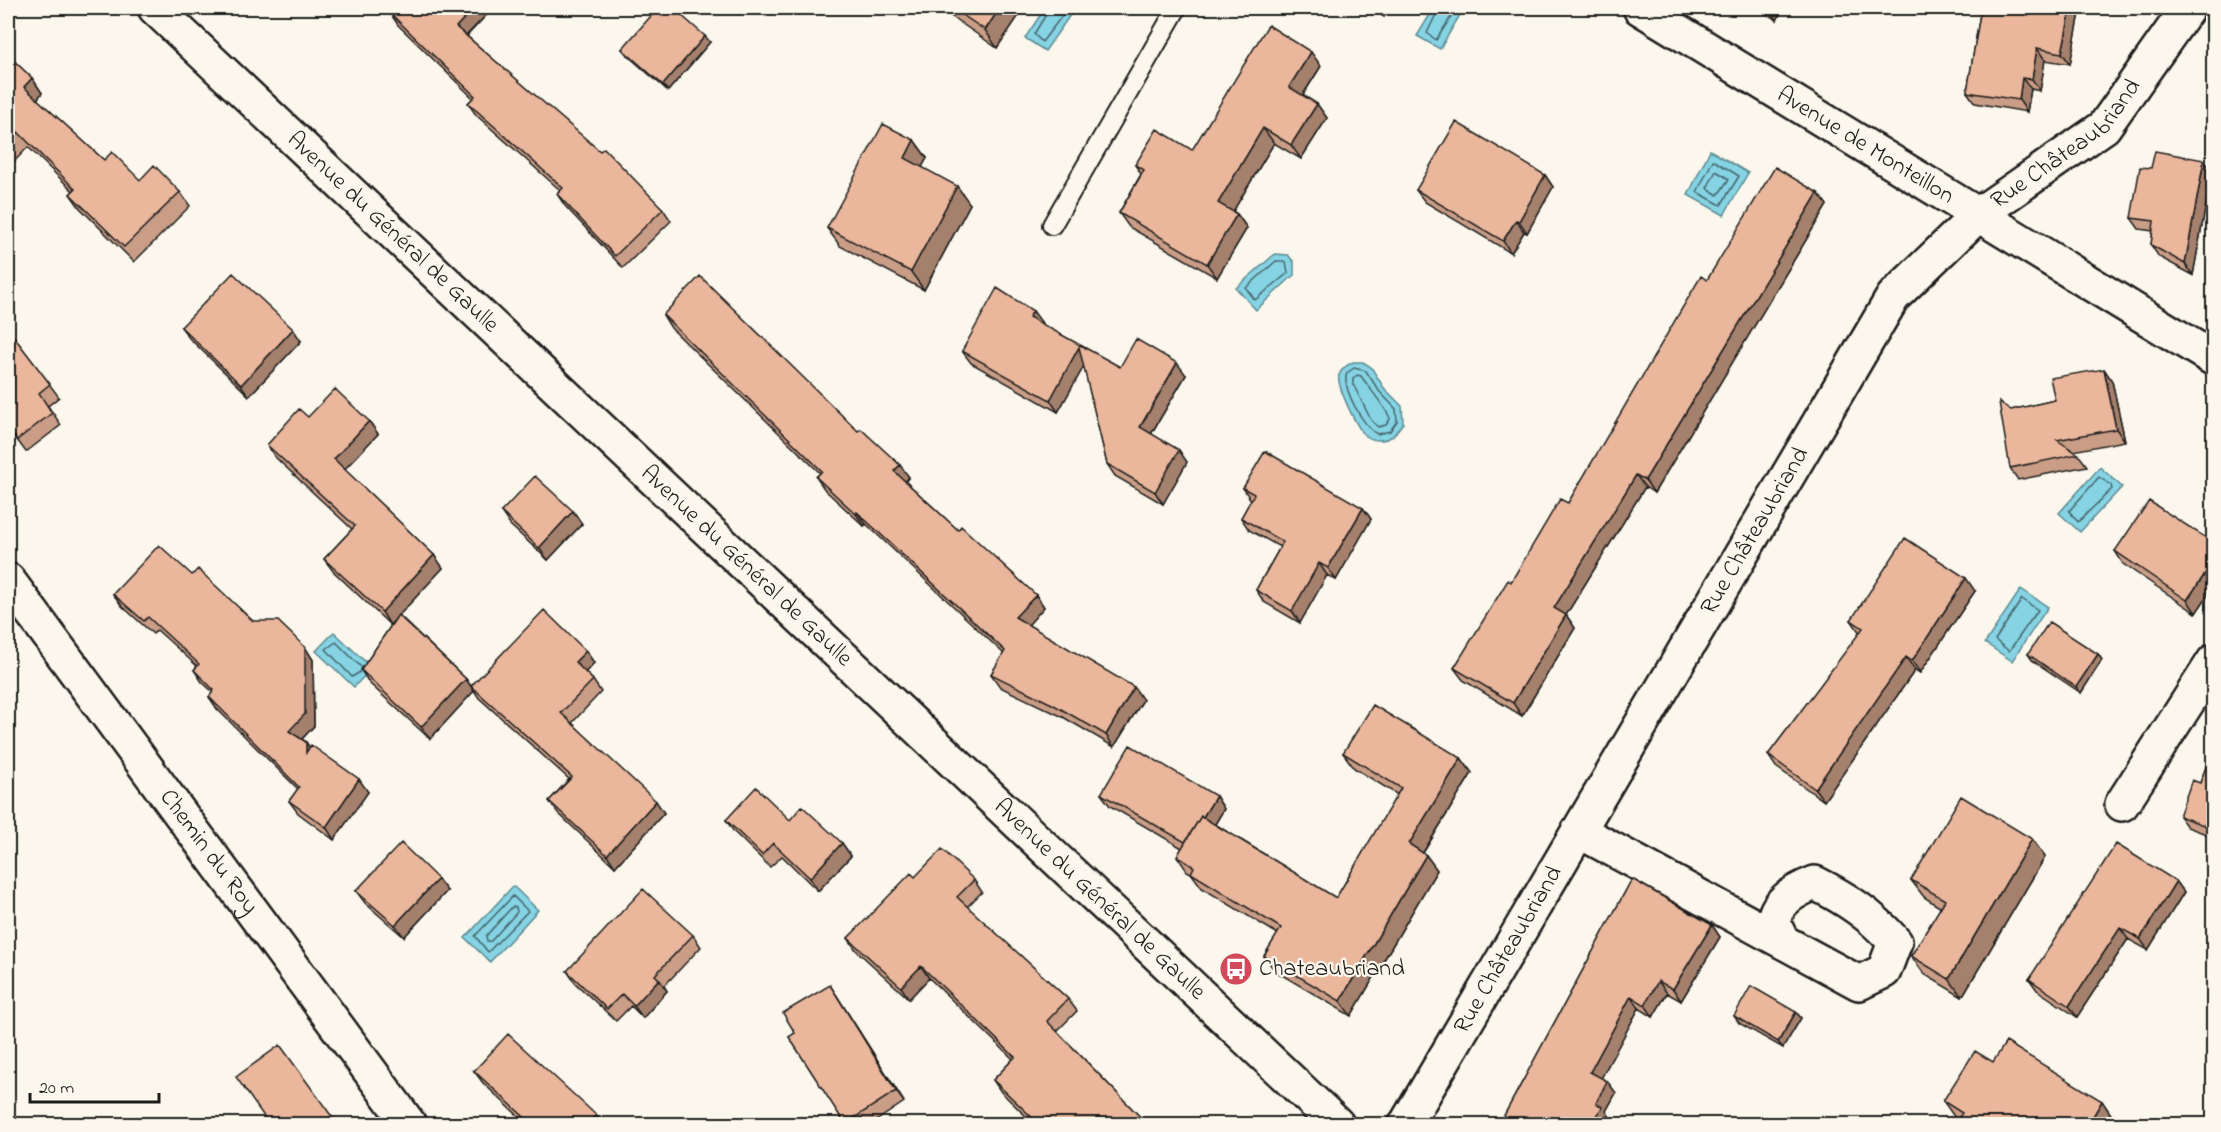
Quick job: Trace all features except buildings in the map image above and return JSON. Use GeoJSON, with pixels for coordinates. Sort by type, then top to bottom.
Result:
{"type":"FeatureCollection","features":[{"type":"Feature","properties":{"kind":"street","name":"Avenue du Général de Gaulle"},"geometry":{"type":"LineString","coordinates":[[155,8],[1337,1125]]}},
{"type":"Feature","properties":{"kind":"street","name":"Avenue de Monteillon"},"geometry":{"type":"LineString","coordinates":[[1640,8],[2214,359]]}},
{"type":"Feature","properties":{"kind":"street","name":"Rue Châteaubriand"},"geometry":{"type":"LineString","coordinates":[[1406,1125],[1893,297],[1979,214],[2104,127],[2188,8]]}},
{"type":"Feature","properties":{"kind":"street","name":"Chemin du Roy"},"geometry":{"type":"LineString","coordinates":[[8,580],[409,1125]]}},
{"type":"Feature","properties":{"kind":"street"},"geometry":{"type":"LineString","coordinates":[[2122,804],[2214,661]]}},
{"type":"Feature","properties":{"kind":"street"},"geometry":{"type":"LineString","coordinates":[[1579,831],[1781,939]]}},
{"type":"Feature","properties":{"kind":"lane"},"geometry":{"type":"LineString","coordinates":[[1052,225],[1177,8]]}},
{"type":"Feature","properties":{"kind":"water"},"geometry":{"type":"Polygon","coordinates":[[[1045,8],[1075,8],[1045,51],[1025,38],[1045,8]]]}},
{"type":"Feature","properties":{"kind":"water"},"geometry":{"type":"Polygon","coordinates":[[[1434,8],[1464,8],[1440,49],[1417,36],[1434,8]]]}},
{"type":"Feature","properties":{"kind":"water"},"geometry":{"type":"Polygon","coordinates":[[[1710,150],[1748,173],[1724,215],[1688,195],[1710,150]]]}},
{"type":"Feature","properties":{"kind":"water"},"geometry":{"type":"Polygon","coordinates":[[[1275,254],[1288,255],[1294,262],[1294,275],[1256,310],[1236,288],[1275,254]]]}},
{"type":"Feature","properties":{"kind":"water"},"geometry":{"type":"Polygon","coordinates":[[[1353,362],[1363,362],[1371,367],[1384,388],[1402,406],[1403,423],[1393,436],[1380,440],[1369,438],[1362,432],[1353,416],[1344,397],[1339,375],[1353,362]]]}},
{"type":"Feature","properties":{"kind":"water"},"geometry":{"type":"Polygon","coordinates":[[[2100,467],[2122,487],[2080,532],[2059,513],[2100,467]]]}},
{"type":"Feature","properties":{"kind":"water"},"geometry":{"type":"Polygon","coordinates":[[[2021,589],[2048,607],[2012,661],[1985,643],[2021,589]]]}},
{"type":"Feature","properties":{"kind":"water"},"geometry":{"type":"Polygon","coordinates":[[[334,632],[372,668],[354,687],[316,651],[334,632]]]}},
{"type":"Feature","properties":{"kind":"water"},"geometry":{"type":"Polygon","coordinates":[[[513,886],[538,910],[490,962],[465,938],[513,886]]]}},
{"type":"Feature","properties":{"kind":"place","name":"Chateaubriand"},"geometry":{"type":"Point","coordinates":[1236,969]}}]}
